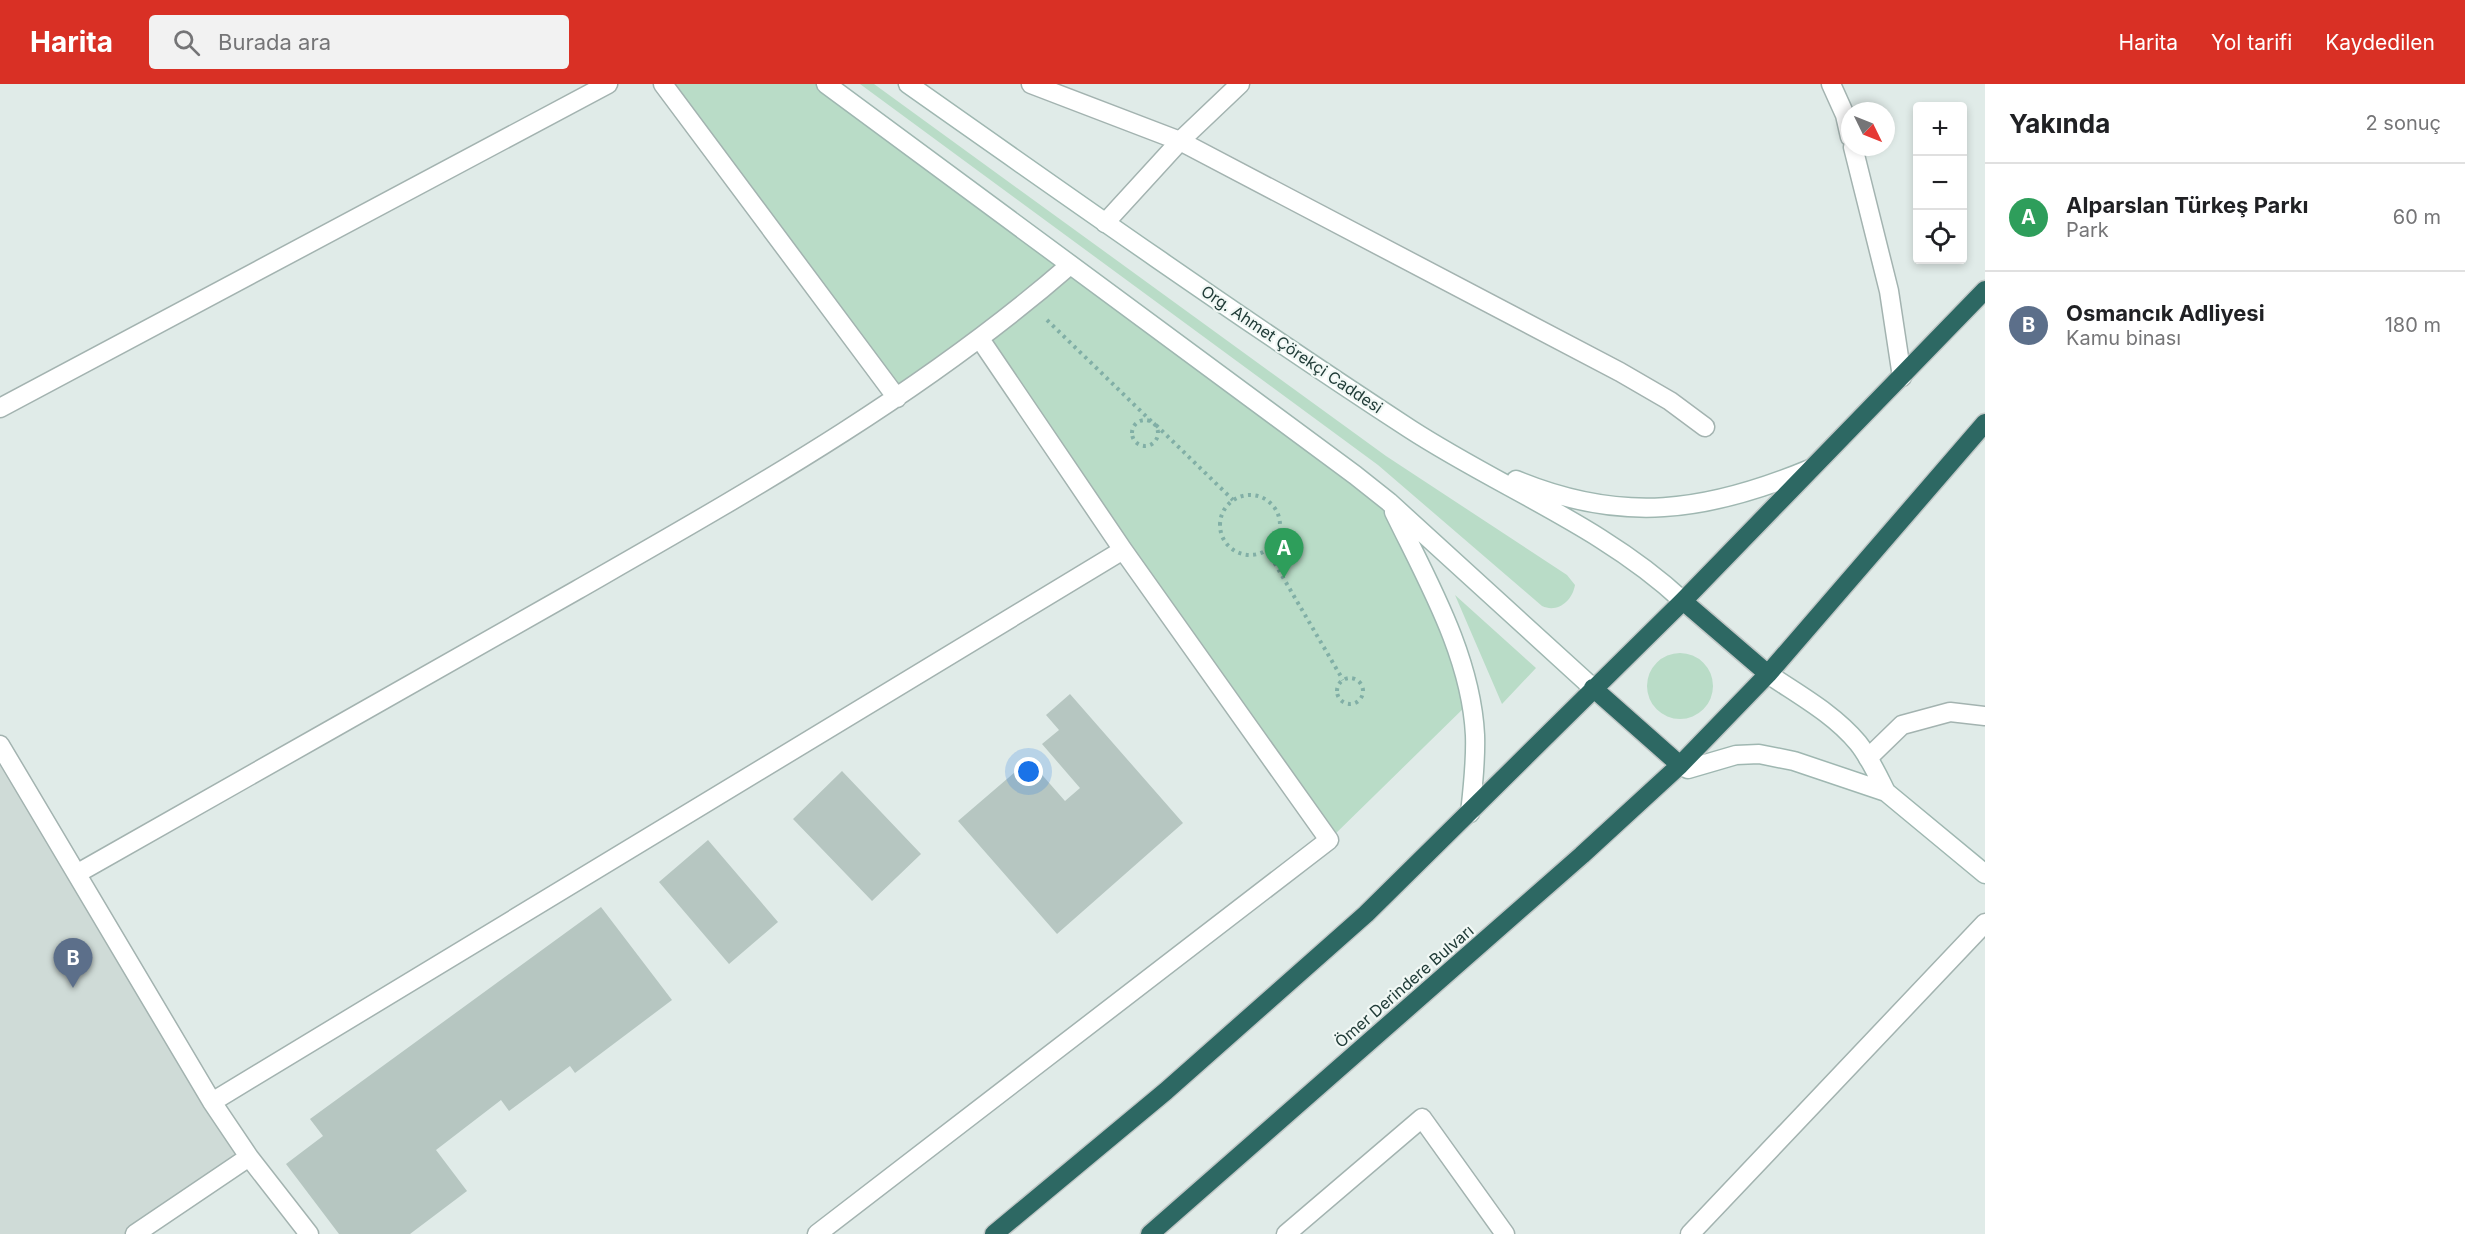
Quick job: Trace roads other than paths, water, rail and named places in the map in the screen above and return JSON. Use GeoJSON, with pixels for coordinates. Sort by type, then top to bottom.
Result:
{"type":"FeatureCollection","features":[{"type":"Feature","properties":{"kind":"highway"},"geometry":{"type":"LineString","coordinates":[[994,1234],[1175,1083],[1366,914],[1683,601],[1985,290]]}},
{"type":"Feature","properties":{"kind":"highway","name":"Ömer Derindere Bulvarı"},"geometry":{"type":"LineString","coordinates":[[1150,1234],[1582,855],[1680,765],[1768,674],[1985,423]]}},
{"type":"Feature","properties":{"kind":"highway"},"geometry":{"type":"LineString","coordinates":[[1683,601],[1768,674]]}},
{"type":"Feature","properties":{"kind":"highway"},"geometry":{"type":"LineString","coordinates":[[1593,688],[1680,765]]}},
{"type":"Feature","properties":{"kind":"street"},"geometry":{"type":"LineString","coordinates":[[0,408],[608,84]]}},
{"type":"Feature","properties":{"kind":"street"},"geometry":{"type":"LineString","coordinates":[[663,84],[897,398]]}},
{"type":"Feature","properties":{"kind":"street"},"geometry":{"type":"LineString","coordinates":[[826,84],[1389,502],[1593,688]]}},
{"type":"Feature","properties":{"kind":"street","name":"Org. Ahmet Çörekçi Caddesi"},"geometry":{"type":"LineString","coordinates":[[908,84],[1106,223],[1366,399],[1454,455],[1611,544],[1659,578],[1683,601]]}},
{"type":"Feature","properties":{"kind":"street"},"geometry":{"type":"LineString","coordinates":[[1031,84],[1180,141],[1620,372],[1705,426]]}},
{"type":"Feature","properties":{"kind":"street"},"geometry":{"type":"LineString","coordinates":[[1106,223],[1180,141],[1240,84]]}},
{"type":"Feature","properties":{"kind":"street"},"geometry":{"type":"LineString","coordinates":[[1831,84],[1841,106]]}},
{"type":"Feature","properties":{"kind":"street"},"geometry":{"type":"LineString","coordinates":[[1854,156],[1888,291],[1902,377]]}},
{"type":"Feature","properties":{"kind":"street"},"geometry":{"type":"LineString","coordinates":[[78,873],[764,483],[897,398],[980,339],[1070,265]]}},
{"type":"Feature","properties":{"kind":"street"},"geometry":{"type":"LineString","coordinates":[[817,1234],[1329,840],[1123,550],[980,339]]}},
{"type":"Feature","properties":{"kind":"street"},"geometry":{"type":"LineString","coordinates":[[1454,455],[1524,484],[1605,506],[1630,509],[1660,509],[1729,498],[1764,488],[1810,469]]}},
{"type":"Feature","properties":{"kind":"street"},"geometry":{"type":"LineString","coordinates":[[1389,502],[1439,606],[1463,670],[1471,701],[1475,735],[1470,813]]}},
{"type":"Feature","properties":{"kind":"street"},"geometry":{"type":"LineString","coordinates":[[212,1102],[1123,550]]}},
{"type":"Feature","properties":{"kind":"street"},"geometry":{"type":"LineString","coordinates":[[1768,674],[1814,704],[1841,726],[1868,758],[1886,792]]}},
{"type":"Feature","properties":{"kind":"street"},"geometry":{"type":"LineString","coordinates":[[1868,758],[1902,725],[1950,712],[1985,716]]}},
{"type":"Feature","properties":{"kind":"street"},"geometry":{"type":"LineString","coordinates":[[0,745],[212,1102],[249,1157],[309,1234]]}},
{"type":"Feature","properties":{"kind":"street"},"geometry":{"type":"LineString","coordinates":[[1680,765],[1688,769],[1736,755],[1759,754],[1794,761],[1886,792],[1985,873]]}},
{"type":"Feature","properties":{"kind":"street"},"geometry":{"type":"LineString","coordinates":[[1690,1234],[1985,923]]}},
{"type":"Feature","properties":{"kind":"street"},"geometry":{"type":"LineString","coordinates":[[1286,1234],[1422,1118],[1505,1234]]}},
{"type":"Feature","properties":{"kind":"street"},"geometry":{"type":"LineString","coordinates":[[135,1234],[249,1157]]}},
{"type":"Feature","properties":{"kind":"place","name":"Alparslan Türkeş Parkı"},"geometry":{"type":"Point","coordinates":[1284,578]}},
{"type":"Feature","properties":{"kind":"place","name":"Osmancık Adliyesi"},"geometry":{"type":"Point","coordinates":[73,988]}}]}
